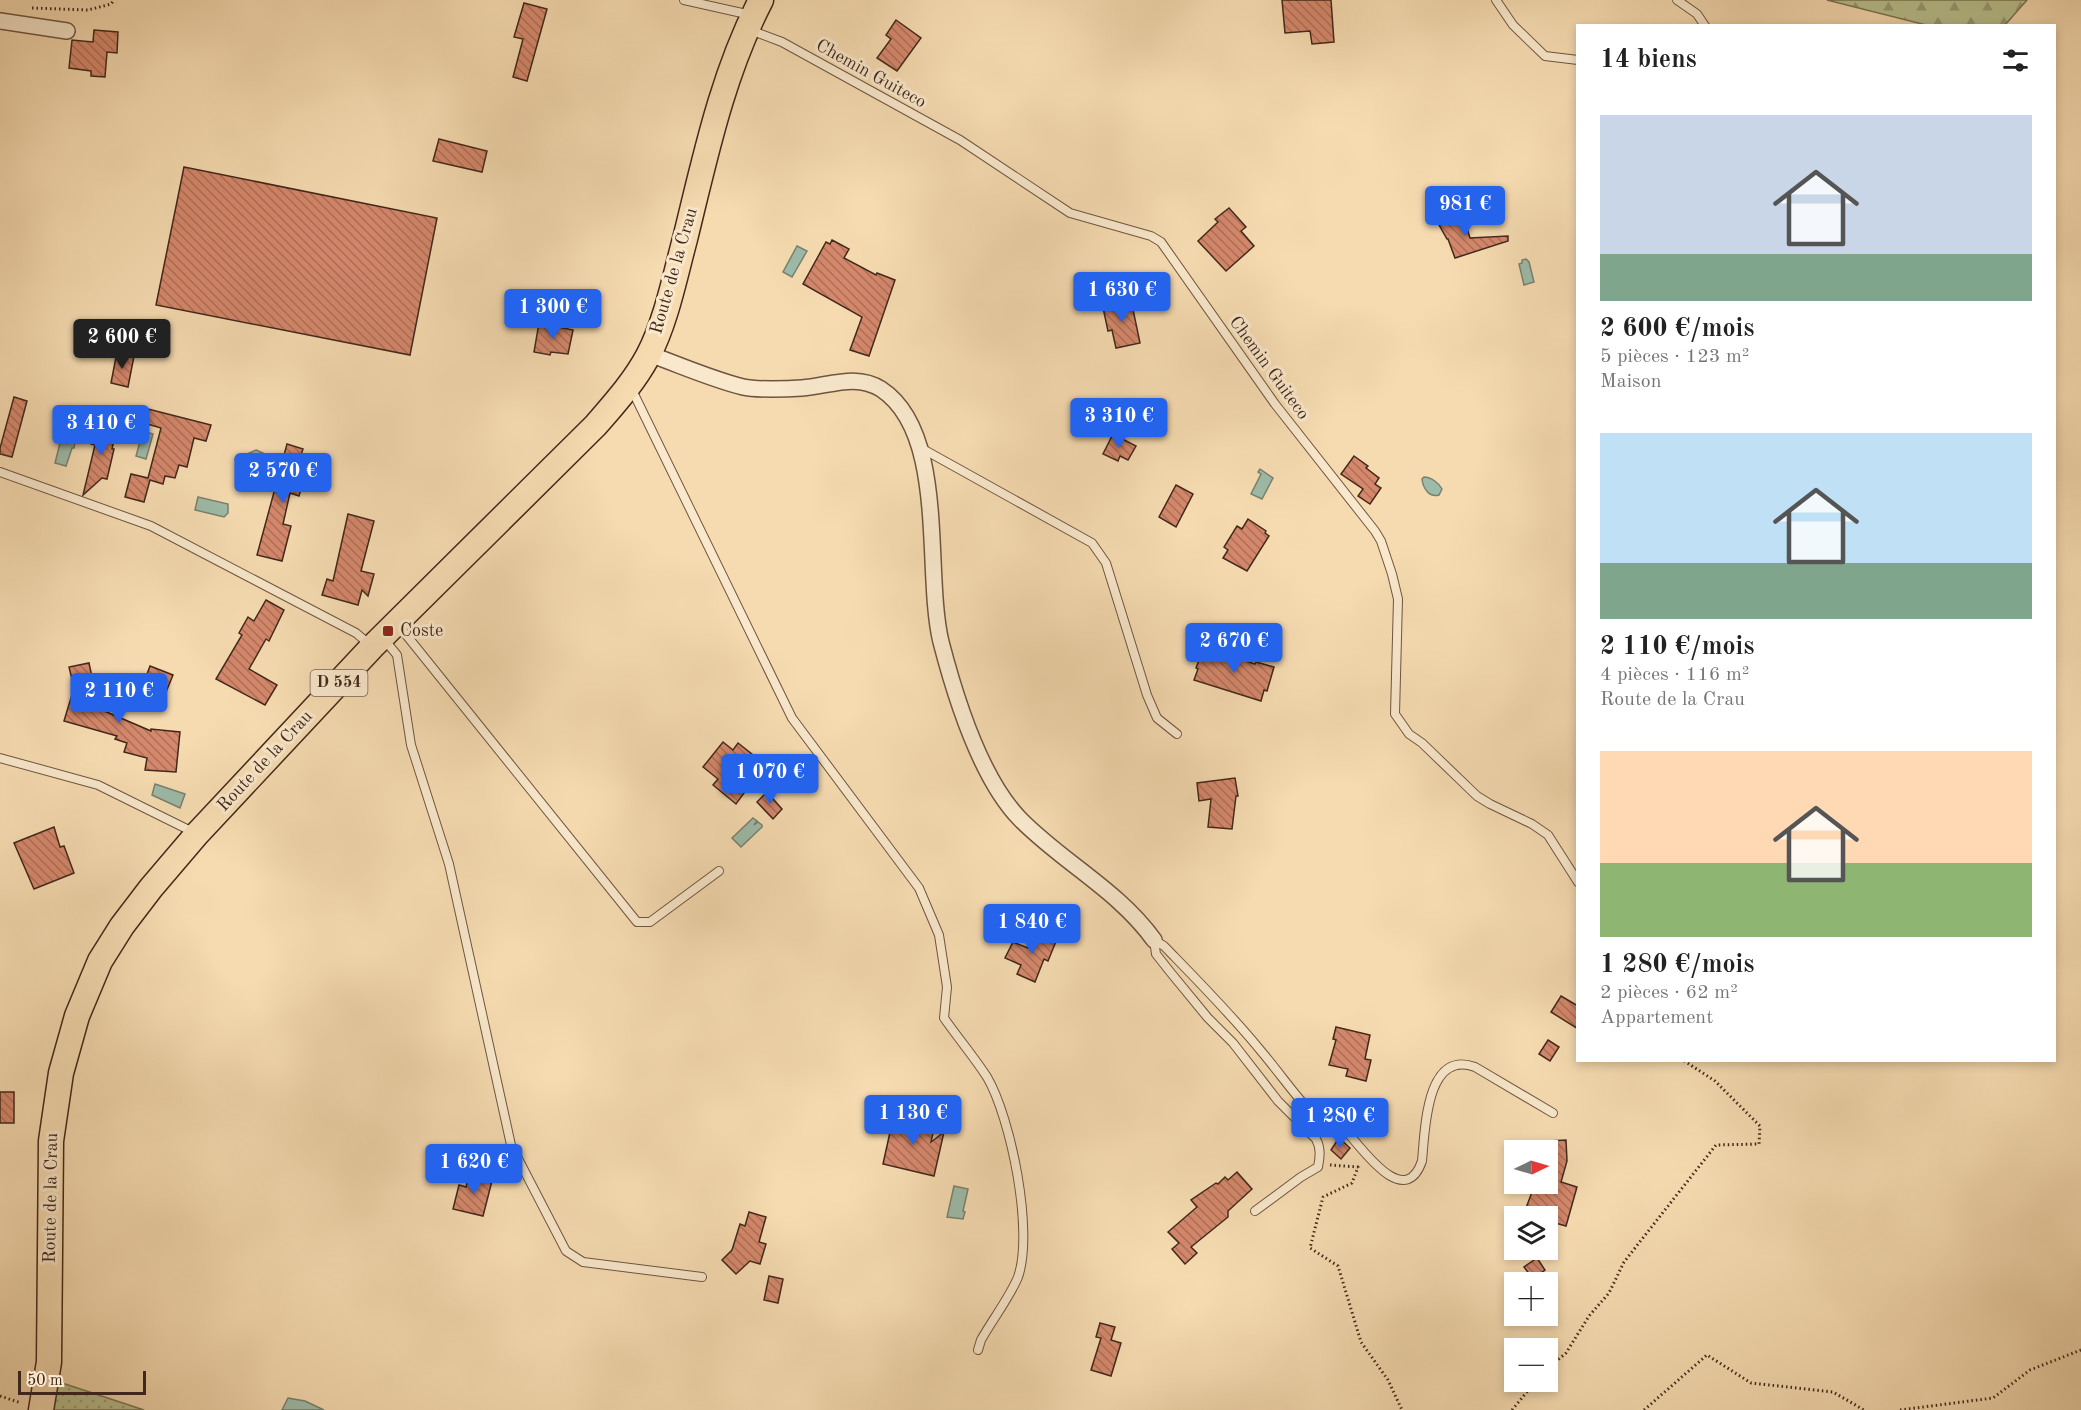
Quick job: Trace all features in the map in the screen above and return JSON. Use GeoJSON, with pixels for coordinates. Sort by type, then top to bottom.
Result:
{"type":"FeatureCollection","features":[{"type":"Feature","properties":{"kind":"main road","name":"Route de la Crau"},"geometry":{"type":"LineString","coordinates":[[41,1410],[49,1362],[51,1141],[61,1073],[77,1016],[100,961],[122,926],[151,888],[197,834],[384,636],[596,425],[630,386],[649,354],[669,298],[718,107],[753,15]]}},
{"type":"Feature","properties":{"kind":"street"},"geometry":{"type":"LineString","coordinates":[[0,21],[67,32]]}},
{"type":"Feature","properties":{"kind":"street"},"geometry":{"type":"LineString","coordinates":[[649,354],[745,387],[802,388],[854,379],[880,388],[898,405],[921,448],[927,478],[933,590],[941,640],[956,692],[988,773],[1001,797],[1020,819],[1125,907],[1154,940]]}},
{"type":"Feature","properties":{"kind":"lane","name":"Chemin Guiteco"},"geometry":{"type":"LineString","coordinates":[[684,0],[753,15],[782,42],[960,140],[1070,213],[1150,236],[1161,242],[1275,404],[1354,503],[1381,542],[1398,599],[1395,714],[1401,724],[1477,796],[1532,824],[1548,835],[1576,879]]}},
{"type":"Feature","properties":{"kind":"lane"},"geometry":{"type":"LineString","coordinates":[[1496,0],[1513,25],[1545,56],[1576,60]]}},
{"type":"Feature","properties":{"kind":"lane"},"geometry":{"type":"LineString","coordinates":[[1677,0],[1696,14],[1704,24]]}},
{"type":"Feature","properties":{"kind":"lane"},"geometry":{"type":"LineString","coordinates":[[630,386],[792,718],[919,888],[939,935],[947,987],[944,1018],[988,1079],[1011,1138],[1021,1201],[1023,1254],[1017,1278],[981,1340],[978,1350]]}},
{"type":"Feature","properties":{"kind":"lane"},"geometry":{"type":"LineString","coordinates":[[921,448],[1092,543],[1106,563],[1156,718],[1177,734]]}},
{"type":"Feature","properties":{"kind":"lane"},"geometry":{"type":"LineString","coordinates":[[0,472],[151,526],[356,633],[384,636],[637,922],[650,922],[719,871]]}},
{"type":"Feature","properties":{"kind":"lane"},"geometry":{"type":"LineString","coordinates":[[384,636],[397,655],[411,745],[449,864],[511,1145],[566,1251],[583,1262],[702,1277]]}},
{"type":"Feature","properties":{"kind":"lane"},"geometry":{"type":"LineString","coordinates":[[0,758],[98,785],[197,834]]}},
{"type":"Feature","properties":{"kind":"lane"},"geometry":{"type":"LineString","coordinates":[[1154,940],[1164,946],[1215,998],[1285,1078],[1313,1116],[1327,1129],[1341,1128],[1347,1132],[1382,1170],[1394,1179],[1405,1181],[1413,1178],[1419,1169],[1433,1088],[1443,1071],[1453,1066],[1465,1064],[1475,1067],[1553,1113]]}},
{"type":"Feature","properties":{"kind":"lane"},"geometry":{"type":"LineString","coordinates":[[1154,940],[1156,954],[1171,973],[1208,1018],[1233,1043],[1278,1101],[1316,1139],[1320,1149],[1318,1167],[1255,1211]]}},
{"type":"Feature","properties":{"kind":"path"},"geometry":{"type":"LineString","coordinates":[[24,8],[88,10],[111,4],[114,0]]}},
{"type":"Feature","properties":{"kind":"path"},"geometry":{"type":"LineString","coordinates":[[1558,1360],[1566,1353],[1589,1316],[1609,1293],[1624,1262],[1716,1145],[1759,1144],[1760,1126],[1715,1081],[1686,1062]]}},
{"type":"Feature","properties":{"kind":"path"},"geometry":{"type":"LineString","coordinates":[[1319,1164],[1358,1167],[1352,1183],[1323,1197],[1310,1248],[1338,1266],[1361,1342],[1388,1380],[1402,1410]]}},
{"type":"Feature","properties":{"kind":"path"},"geometry":{"type":"LineString","coordinates":[[1900,1410],[1993,1398],[2030,1370],[2081,1350]]}},
{"type":"Feature","properties":{"kind":"path"},"geometry":{"type":"LineString","coordinates":[[1644,1410],[1707,1355],[1751,1383],[1833,1392],[1863,1410]]}},
{"type":"Feature","properties":{"kind":"path"},"geometry":{"type":"LineString","coordinates":[[1512,1410],[1527,1392]]}},
{"type":"Feature","properties":{"kind":"green space"},"geometry":{"type":"Polygon","coordinates":[[[1827,0],[2027,0],[2006,24],[1922,24],[1827,0]]]}},
{"type":"Feature","properties":{"kind":"green space"},"geometry":{"type":"Polygon","coordinates":[[[56,1381],[144,1410],[49,1410],[56,1381]]]}},
{"type":"Feature","properties":{"kind":"shaded area"},"geometry":{"type":"Polygon","coordinates":[[[797,246],[807,251],[792,277],[783,272],[797,246]]]}},
{"type":"Feature","properties":{"kind":"shaded area"},"geometry":{"type":"Polygon","coordinates":[[[1526,259],[1529,262],[1534,282],[1524,285],[1519,264],[1526,259]]]}},
{"type":"Feature","properties":{"kind":"shaded area"},"geometry":{"type":"Polygon","coordinates":[[[143,431],[153,434],[146,459],[136,456],[143,431]]]}},
{"type":"Feature","properties":{"kind":"shaded area"},"geometry":{"type":"Polygon","coordinates":[[[61,439],[75,443],[66,466],[55,463],[61,439]]]}},
{"type":"Feature","properties":{"kind":"shaded area"},"geometry":{"type":"Polygon","coordinates":[[[256,450],[263,453],[263,462],[255,461],[250,468],[240,468],[237,465],[235,459],[238,455],[245,455],[256,450]]]}},
{"type":"Feature","properties":{"kind":"shaded area"},"geometry":{"type":"Polygon","coordinates":[[[1260,469],[1273,478],[1262,499],[1251,494],[1261,474],[1258,472],[1260,469]]]}},
{"type":"Feature","properties":{"kind":"shaded area"},"geometry":{"type":"Polygon","coordinates":[[[1424,477],[1432,479],[1439,485],[1442,489],[1439,495],[1435,496],[1427,492],[1422,479],[1424,477]]]}},
{"type":"Feature","properties":{"kind":"shaded area"},"geometry":{"type":"Polygon","coordinates":[[[198,497],[228,504],[228,513],[224,517],[195,510],[198,497]]]}},
{"type":"Feature","properties":{"kind":"shaded area"},"geometry":{"type":"Polygon","coordinates":[[[155,784],[185,794],[180,808],[152,795],[155,784]]]}},
{"type":"Feature","properties":{"kind":"shaded area"},"geometry":{"type":"Polygon","coordinates":[[[753,818],[757,821],[754,825],[758,822],[762,827],[741,847],[732,838],[753,818]]]}},
{"type":"Feature","properties":{"kind":"shaded area"},"geometry":{"type":"Polygon","coordinates":[[[954,1186],[968,1189],[963,1219],[947,1217],[954,1186]]]}},
{"type":"Feature","properties":{"kind":"shaded area"},"geometry":{"type":"Polygon","coordinates":[[[288,1398],[305,1401],[324,1410],[282,1410],[288,1398]]]}},
{"type":"Feature","properties":{"kind":"building"},"geometry":{"type":"Polygon","coordinates":[[[1282,0],[1331,0],[1334,42],[1312,44],[1310,31],[1285,33],[1282,0]]]}},
{"type":"Feature","properties":{"kind":"building"},"geometry":{"type":"Polygon","coordinates":[[[524,3],[547,9],[527,81],[513,77],[523,39],[514,37],[524,3]]]}},
{"type":"Feature","properties":{"kind":"building"},"geometry":{"type":"Polygon","coordinates":[[[896,20],[921,38],[897,71],[877,58],[891,39],[886,35],[896,20]]]}},
{"type":"Feature","properties":{"kind":"building"},"geometry":{"type":"Polygon","coordinates":[[[94,30],[118,32],[117,53],[107,52],[105,77],[91,76],[91,71],[69,68],[72,40],[93,42],[94,30]]]}},
{"type":"Feature","properties":{"kind":"building"},"geometry":{"type":"Polygon","coordinates":[[[439,139],[487,151],[482,172],[433,161],[439,139]]]}},
{"type":"Feature","properties":{"kind":"building"},"geometry":{"type":"Polygon","coordinates":[[[184,167],[437,218],[410,355],[156,305],[184,167]]]}},
{"type":"Feature","properties":{"kind":"building"},"geometry":{"type":"Polygon","coordinates":[[[1229,208],[1246,227],[1241,231],[1254,246],[1226,271],[1198,241],[1218,222],[1215,219],[1229,208]]]}},
{"type":"Feature","properties":{"kind":"building"},"geometry":{"type":"Polygon","coordinates":[[[1434,216],[1464,218],[1470,238],[1508,236],[1508,241],[1455,258],[1448,239],[1434,216]]]}},
{"type":"Feature","properties":{"kind":"building"},"geometry":{"type":"Polygon","coordinates":[[[832,240],[849,249],[844,258],[876,275],[877,273],[895,280],[869,356],[850,350],[862,317],[803,284],[826,242],[830,244],[832,240]]]}},
{"type":"Feature","properties":{"kind":"building"},"geometry":{"type":"Polygon","coordinates":[[[1117,300],[1118,303],[1131,300],[1140,343],[1116,348],[1112,330],[1108,331],[1102,303],[1117,300]]]}},
{"type":"Feature","properties":{"kind":"building"},"geometry":{"type":"Polygon","coordinates":[[[572,301],[585,306],[580,319],[567,314],[572,301]]]}},
{"type":"Feature","properties":{"kind":"building"},"geometry":{"type":"Polygon","coordinates":[[[539,323],[573,330],[568,354],[551,352],[550,355],[534,352],[539,323]]]}},
{"type":"Feature","properties":{"kind":"building"},"geometry":{"type":"Polygon","coordinates":[[[117,352],[134,356],[128,387],[111,383],[117,352]]]}},
{"type":"Feature","properties":{"kind":"building"},"geometry":{"type":"Polygon","coordinates":[[[14,397],[27,401],[12,457],[0,454],[0,448],[14,397]]]}},
{"type":"Feature","properties":{"kind":"building"},"geometry":{"type":"Polygon","coordinates":[[[148,409],[211,425],[206,441],[194,438],[187,467],[179,465],[175,478],[165,476],[163,484],[150,480],[144,502],[125,497],[131,474],[148,478],[161,428],[144,423],[148,409]]]}},
{"type":"Feature","properties":{"kind":"building"},"geometry":{"type":"Polygon","coordinates":[[[96,426],[116,431],[112,449],[114,449],[107,479],[102,478],[83,495],[95,445],[91,444],[96,426]]]}},
{"type":"Feature","properties":{"kind":"building"},"geometry":{"type":"Polygon","coordinates":[[[1113,434],[1136,446],[1128,460],[1120,456],[1118,461],[1103,454],[1113,434]]]}},
{"type":"Feature","properties":{"kind":"building"},"geometry":{"type":"Polygon","coordinates":[[[287,444],[303,449],[300,458],[309,461],[299,496],[290,493],[283,524],[291,526],[282,561],[257,555],[287,444]]]}},
{"type":"Feature","properties":{"kind":"building"},"geometry":{"type":"Polygon","coordinates":[[[1354,456],[1379,478],[1375,484],[1381,488],[1370,504],[1358,496],[1363,489],[1341,474],[1354,456]]]}},
{"type":"Feature","properties":{"kind":"building"},"geometry":{"type":"Polygon","coordinates":[[[1176,485],[1193,494],[1176,527],[1159,517],[1176,485]]]}},
{"type":"Feature","properties":{"kind":"building"},"geometry":{"type":"Polygon","coordinates":[[[348,514],[374,521],[361,571],[374,574],[368,596],[362,590],[358,605],[322,595],[327,579],[333,581],[348,514]]]}},
{"type":"Feature","properties":{"kind":"building"},"geometry":{"type":"Polygon","coordinates":[[[1248,519],[1266,531],[1265,533],[1269,536],[1247,571],[1223,558],[1228,550],[1224,547],[1237,526],[1242,529],[1248,519]]]}},
{"type":"Feature","properties":{"kind":"building"},"geometry":{"type":"Polygon","coordinates":[[[266,600],[284,610],[269,641],[266,639],[249,669],[277,685],[265,705],[216,679],[242,635],[239,633],[248,617],[254,621],[266,600]]]}},
{"type":"Feature","properties":{"kind":"building"},"geometry":{"type":"Polygon","coordinates":[[[1204,648],[1255,664],[1256,662],[1274,667],[1267,691],[1264,690],[1261,701],[1194,680],[1204,648]]]}},
{"type":"Feature","properties":{"kind":"building"},"geometry":{"type":"Polygon","coordinates":[[[89,663],[93,682],[109,686],[102,710],[151,731],[151,729],[180,732],[176,772],[145,770],[147,758],[124,752],[127,743],[115,739],[117,736],[64,721],[74,688],[69,667],[89,663]]]}},
{"type":"Feature","properties":{"kind":"building"},"geometry":{"type":"Polygon","coordinates":[[[150,666],[173,675],[164,697],[142,688],[150,666]]]}},
{"type":"Feature","properties":{"kind":"building"},"geometry":{"type":"Polygon","coordinates":[[[723,742],[733,750],[738,743],[753,755],[738,776],[750,785],[736,804],[713,785],[718,779],[703,767],[723,742]]]}},
{"type":"Feature","properties":{"kind":"building"},"geometry":{"type":"Polygon","coordinates":[[[1235,778],[1238,796],[1236,796],[1232,829],[1208,827],[1211,799],[1199,801],[1197,783],[1235,778]]]}},
{"type":"Feature","properties":{"kind":"building"},"geometry":{"type":"Polygon","coordinates":[[[767,792],[782,809],[773,819],[757,802],[767,792]]]}},
{"type":"Feature","properties":{"kind":"building"},"geometry":{"type":"Polygon","coordinates":[[[54,827],[60,847],[64,846],[74,873],[34,889],[14,843],[54,827]]]}},
{"type":"Feature","properties":{"kind":"building"},"geometry":{"type":"Polygon","coordinates":[[[1036,930],[1057,939],[1048,961],[1044,959],[1035,982],[1017,974],[1021,965],[1005,958],[1013,942],[1028,948],[1036,930]]]}},
{"type":"Feature","properties":{"kind":"building"},"geometry":{"type":"Polygon","coordinates":[[[1561,996],[1576,1005],[1576,1028],[1551,1012],[1561,996]]]}},
{"type":"Feature","properties":{"kind":"building"},"geometry":{"type":"Polygon","coordinates":[[[1336,1027],[1370,1035],[1365,1059],[1371,1060],[1366,1081],[1346,1076],[1348,1069],[1329,1065],[1336,1040],[1333,1039],[1336,1027]]]}},
{"type":"Feature","properties":{"kind":"building"},"geometry":{"type":"Polygon","coordinates":[[[1548,1040],[1559,1047],[1550,1061],[1539,1054],[1548,1040]]]}},
{"type":"Feature","properties":{"kind":"building"},"geometry":{"type":"Polygon","coordinates":[[[0,1092],[14,1092],[14,1123],[0,1123],[0,1092]]]}},
{"type":"Feature","properties":{"kind":"building"},"geometry":{"type":"Polygon","coordinates":[[[894,1114],[935,1124],[931,1142],[944,1132],[934,1176],[883,1164],[894,1114]]]}},
{"type":"Feature","properties":{"kind":"building"},"geometry":{"type":"Polygon","coordinates":[[[1339,1138],[1350,1148],[1341,1159],[1331,1150],[1339,1138]]]}},
{"type":"Feature","properties":{"kind":"building"},"geometry":{"type":"Polygon","coordinates":[[[1558,1140],[1566,1140],[1567,1161],[1561,1182],[1577,1187],[1566,1226],[1558,1224],[1558,1206],[1527,1206],[1531,1194],[1558,1194],[1558,1140]]]}},
{"type":"Feature","properties":{"kind":"building"},"geometry":{"type":"Polygon","coordinates":[[[470,1172],[493,1177],[483,1216],[453,1209],[459,1185],[466,1187],[470,1172]]]}},
{"type":"Feature","properties":{"kind":"building"},"geometry":{"type":"Polygon","coordinates":[[[1237,1172],[1252,1189],[1228,1211],[1228,1217],[1191,1247],[1197,1253],[1185,1264],[1172,1249],[1179,1243],[1168,1232],[1197,1207],[1191,1200],[1216,1183],[1218,1184],[1225,1177],[1228,1180],[1237,1172]]]}},
{"type":"Feature","properties":{"kind":"building"},"geometry":{"type":"Polygon","coordinates":[[[749,1212],[766,1217],[759,1242],[766,1244],[760,1264],[750,1261],[736,1274],[722,1260],[732,1250],[740,1224],[745,1226],[749,1212]]]}},
{"type":"Feature","properties":{"kind":"building"},"geometry":{"type":"Polygon","coordinates":[[[1534,1260],[1538,1260],[1545,1270],[1528,1272],[1524,1267],[1534,1260]]]}},
{"type":"Feature","properties":{"kind":"building"},"geometry":{"type":"Polygon","coordinates":[[[769,1276],[783,1279],[778,1303],[764,1300],[769,1276]]]}},
{"type":"Feature","properties":{"kind":"building"},"geometry":{"type":"Polygon","coordinates":[[[1100,1323],[1115,1327],[1111,1340],[1121,1343],[1111,1376],[1091,1370],[1101,1338],[1096,1337],[1100,1323]]]}},
{"type":"Feature","properties":{"kind":"place","name":"Coste"},"geometry":{"type":"Point","coordinates":[388,631]}}]}
